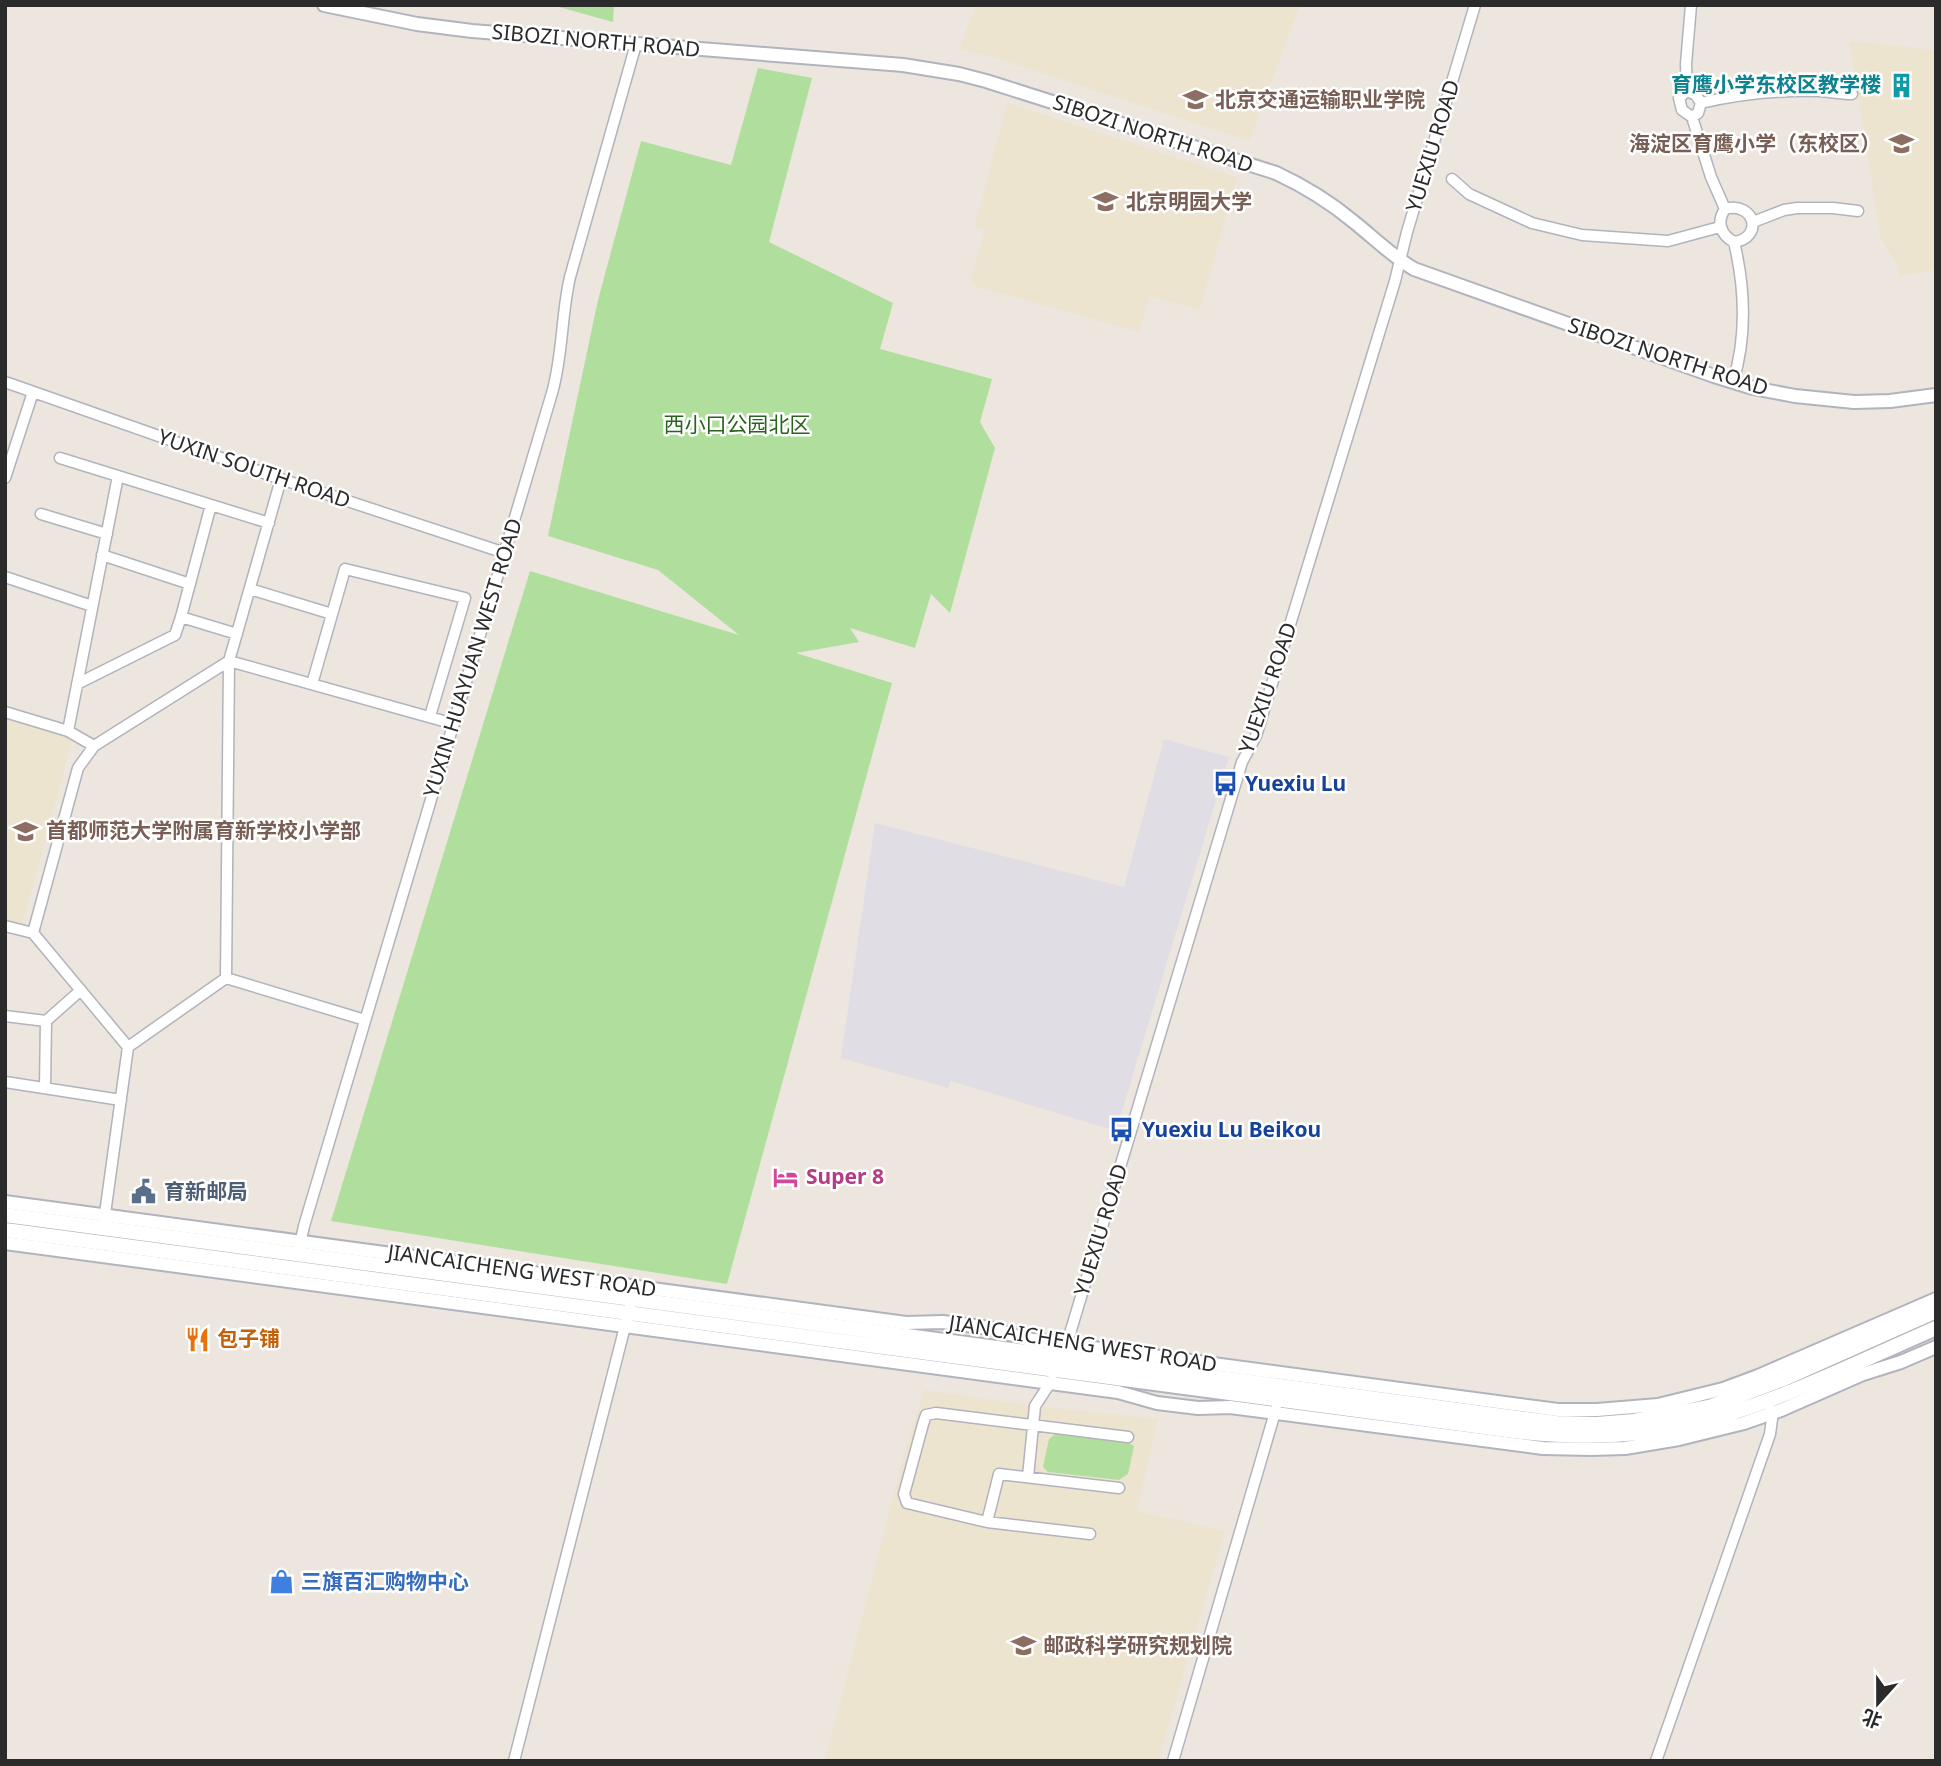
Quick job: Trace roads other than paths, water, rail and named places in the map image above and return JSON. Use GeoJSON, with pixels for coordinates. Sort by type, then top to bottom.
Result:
{"type":"FeatureCollection","features":[{"type":"Feature","properties":{"kind":"main road","name":"JIANCAICHENG WEST ROAD"},"geometry":{"type":"LineString","coordinates":[[5,1215],[104,1222],[628,1313],[1508,1418],[1578,1424],[1616,1423],[1673,1415],[1727,1401],[1767,1401],[1936,1311]]}},
{"type":"Feature","properties":{"kind":"main road","name":"JIANCAICHENG WEST ROAD"},"geometry":{"type":"LineString","coordinates":[[5,1230],[298,1255]]}},
{"type":"Feature","properties":{"kind":"main road","name":"JIANCAICHENG WEST ROAD"},"geometry":{"type":"LineString","coordinates":[[628,1313],[786,1320],[1059,1364],[1276,1406],[1530,1433],[1585,1436],[1637,1433],[1686,1425],[1767,1401],[1936,1328]]}},
{"type":"Feature","properties":{"kind":"street","name":"SIBOZI NORTH ROAD"},"geometry":{"type":"LineString","coordinates":[[324,5],[389,19],[504,34],[903,65],[960,74],[1276,173],[1314,192],[1401,261],[1427,275],[1733,382],[1795,397],[1835,401],[1890,401],[1936,395]]}},
{"type":"Feature","properties":{"kind":"street","name":"YUEXIU ROAD"},"geometry":{"type":"LineString","coordinates":[[1028,1477],[1035,1406],[1059,1364],[1242,762],[1256,736],[1401,261],[1410,221],[1475,5]]}},
{"type":"Feature","properties":{"kind":"street"},"geometry":{"type":"LineString","coordinates":[[1687,92],[1686,64],[1691,5]]}},
{"type":"Feature","properties":{"kind":"street","name":"YUXIN HUAYUAN WEST ROAD"},"geometry":{"type":"LineString","coordinates":[[298,1255],[365,1020],[558,374],[565,296],[636,44]]}},
{"type":"Feature","properties":{"kind":"street"},"geometry":{"type":"LineString","coordinates":[[1701,103],[1773,92],[1822,91],[1852,94]]}},
{"type":"Feature","properties":{"kind":"street"},"geometry":{"type":"LineString","coordinates":[[1687,92],[1696,95],[1701,103],[1698,113],[1692,117]]}},
{"type":"Feature","properties":{"kind":"street"},"geometry":{"type":"LineString","coordinates":[[1687,92],[1679,98],[1682,110],[1692,117],[1711,177],[1725,209]]}},
{"type":"Feature","properties":{"kind":"street"},"geometry":{"type":"LineString","coordinates":[[1452,179],[1469,194],[1532,223],[1582,234],[1668,241],[1720,227]]}},
{"type":"Feature","properties":{"kind":"street"},"geometry":{"type":"LineString","coordinates":[[1733,207],[1750,214],[1753,222],[1752,232],[1744,241],[1734,242],[1726,238],[1720,227],[1725,209],[1733,207]]}},
{"type":"Feature","properties":{"kind":"street"},"geometry":{"type":"LineString","coordinates":[[1753,222],[1797,208],[1858,211]]}},
{"type":"Feature","properties":{"kind":"street"},"geometry":{"type":"LineString","coordinates":[[1733,382],[1740,361],[1743,330],[1740,269],[1734,242]]}},
{"type":"Feature","properties":{"kind":"street","name":"YUXIN SOUTH ROAD"},"geometry":{"type":"LineString","coordinates":[[5,382],[281,479],[505,553]]}},
{"type":"Feature","properties":{"kind":"street"},"geometry":{"type":"LineString","coordinates":[[5,478],[33,392]]}},
{"type":"Feature","properties":{"kind":"street"},"geometry":{"type":"LineString","coordinates":[[60,457],[269,523]]}},
{"type":"Feature","properties":{"kind":"street"},"geometry":{"type":"LineString","coordinates":[[68,731],[118,476]]}},
{"type":"Feature","properties":{"kind":"street"},"geometry":{"type":"LineString","coordinates":[[226,978],[229,661],[281,479]]}},
{"type":"Feature","properties":{"kind":"street"},"geometry":{"type":"LineString","coordinates":[[77,684],[175,635],[211,505]]}},
{"type":"Feature","properties":{"kind":"street"},"geometry":{"type":"LineString","coordinates":[[41,514],[107,534]]}},
{"type":"Feature","properties":{"kind":"street"},"geometry":{"type":"LineString","coordinates":[[102,555],[190,584]]}},
{"type":"Feature","properties":{"kind":"street"},"geometry":{"type":"LineString","coordinates":[[312,684],[345,569],[465,598],[430,716]]}},
{"type":"Feature","properties":{"kind":"street"},"geometry":{"type":"LineString","coordinates":[[5,577],[92,606]]}},
{"type":"Feature","properties":{"kind":"street"},"geometry":{"type":"LineString","coordinates":[[250,589],[332,614]]}},
{"type":"Feature","properties":{"kind":"street"},"geometry":{"type":"LineString","coordinates":[[181,617],[237,634]]}},
{"type":"Feature","properties":{"kind":"street"},"geometry":{"type":"LineString","coordinates":[[33,933],[78,768],[94,746],[229,661],[454,723]]}},
{"type":"Feature","properties":{"kind":"street"},"geometry":{"type":"LineString","coordinates":[[5,712],[68,731],[94,746]]}},
{"type":"Feature","properties":{"kind":"street"},"geometry":{"type":"LineString","coordinates":[[5,926],[33,933],[128,1047]]}},
{"type":"Feature","properties":{"kind":"street"},"geometry":{"type":"LineString","coordinates":[[226,978],[365,1020]]}},
{"type":"Feature","properties":{"kind":"street"},"geometry":{"type":"LineString","coordinates":[[104,1222],[128,1047],[226,978]]}},
{"type":"Feature","properties":{"kind":"street"},"geometry":{"type":"LineString","coordinates":[[44,1088],[46,1021],[80,990]]}},
{"type":"Feature","properties":{"kind":"street"},"geometry":{"type":"LineString","coordinates":[[5,1016],[46,1021]]}},
{"type":"Feature","properties":{"kind":"street"},"geometry":{"type":"LineString","coordinates":[[5,1082],[121,1100]]}},
{"type":"Feature","properties":{"kind":"street","name":"JIANCAICHENG WEST ROAD"},"geometry":{"type":"LineString","coordinates":[[5,1202],[104,1222]]}},
{"type":"Feature","properties":{"kind":"street","name":"JIANCAICHENG WEST ROAD"},"geometry":{"type":"LineString","coordinates":[[5,1243],[628,1313]]}},
{"type":"Feature","properties":{"kind":"street","name":"JIANCAICHENG WEST ROAD"},"geometry":{"type":"LineString","coordinates":[[298,1255],[730,1300],[906,1323],[943,1322],[990,1328],[1026,1339],[1059,1364],[1558,1410],[1658,1405],[1723,1389],[1936,1299]]}},
{"type":"Feature","properties":{"kind":"street"},"geometry":{"type":"LineString","coordinates":[[730,1300],[786,1320]]}},
{"type":"Feature","properties":{"kind":"street"},"geometry":{"type":"LineString","coordinates":[[514,1761],[628,1313]]}},
{"type":"Feature","properties":{"kind":"street","name":"JIANCAICHENG WEST ROAD"},"geometry":{"type":"LineString","coordinates":[[1767,1401],[1901,1362],[1936,1347]]}},
{"type":"Feature","properties":{"kind":"street"},"geometry":{"type":"LineString","coordinates":[[1656,1761],[1770,1434],[1767,1401]]}},
{"type":"Feature","properties":{"kind":"street"},"geometry":{"type":"LineString","coordinates":[[1172,1761],[1276,1406]]}},
{"type":"Feature","properties":{"kind":"street"},"geometry":{"type":"LineString","coordinates":[[1090,1534],[987,1522],[907,1503],[904,1494],[926,1415],[936,1413],[1128,1437]]}},
{"type":"Feature","properties":{"kind":"street"},"geometry":{"type":"LineString","coordinates":[[987,1522],[999,1474],[1119,1488]]}},
{"type":"Feature","properties":{"kind":"place","name":"育鹰小学东校区教学楼"},"geometry":{"type":"Point","coordinates":[1901,85]}},
{"type":"Feature","properties":{"kind":"place","name":"北京交通运输职业学院"},"geometry":{"type":"Point","coordinates":[1195,100]}},
{"type":"Feature","properties":{"kind":"place","name":"海淀区育鹰小学（东校区）"},"geometry":{"type":"Point","coordinates":[1901,144]}},
{"type":"Feature","properties":{"kind":"place","name":"北京明园大学"},"geometry":{"type":"Point","coordinates":[1106,202]}},
{"type":"Feature","properties":{"kind":"place","name":"Yuexiu Lu"},"geometry":{"type":"Point","coordinates":[1225,784]}},
{"type":"Feature","properties":{"kind":"place","name":"首都师范大学附属育新学校小学部"},"geometry":{"type":"Point","coordinates":[26,831]}},
{"type":"Feature","properties":{"kind":"place","name":"Yuexiu Lu Beikou"},"geometry":{"type":"Point","coordinates":[1122,1130]}},
{"type":"Feature","properties":{"kind":"place","name":"Super 8"},"geometry":{"type":"Point","coordinates":[786,1177]}},
{"type":"Feature","properties":{"kind":"place","name":"育新邮局"},"geometry":{"type":"Point","coordinates":[144,1192]}},
{"type":"Feature","properties":{"kind":"place","name":"包子铺"},"geometry":{"type":"Point","coordinates":[197,1339]}},
{"type":"Feature","properties":{"kind":"place","name":"三旗百汇购物中心"},"geometry":{"type":"Point","coordinates":[281,1582]}},
{"type":"Feature","properties":{"kind":"place","name":"邮政科学研究规划院"},"geometry":{"type":"Point","coordinates":[1023,1646]}},
{"type":"Feature","properties":{"kind":"park label","name":"西小口公园北区"},"geometry":{"type":"Point","coordinates":[737,425]}}]}
